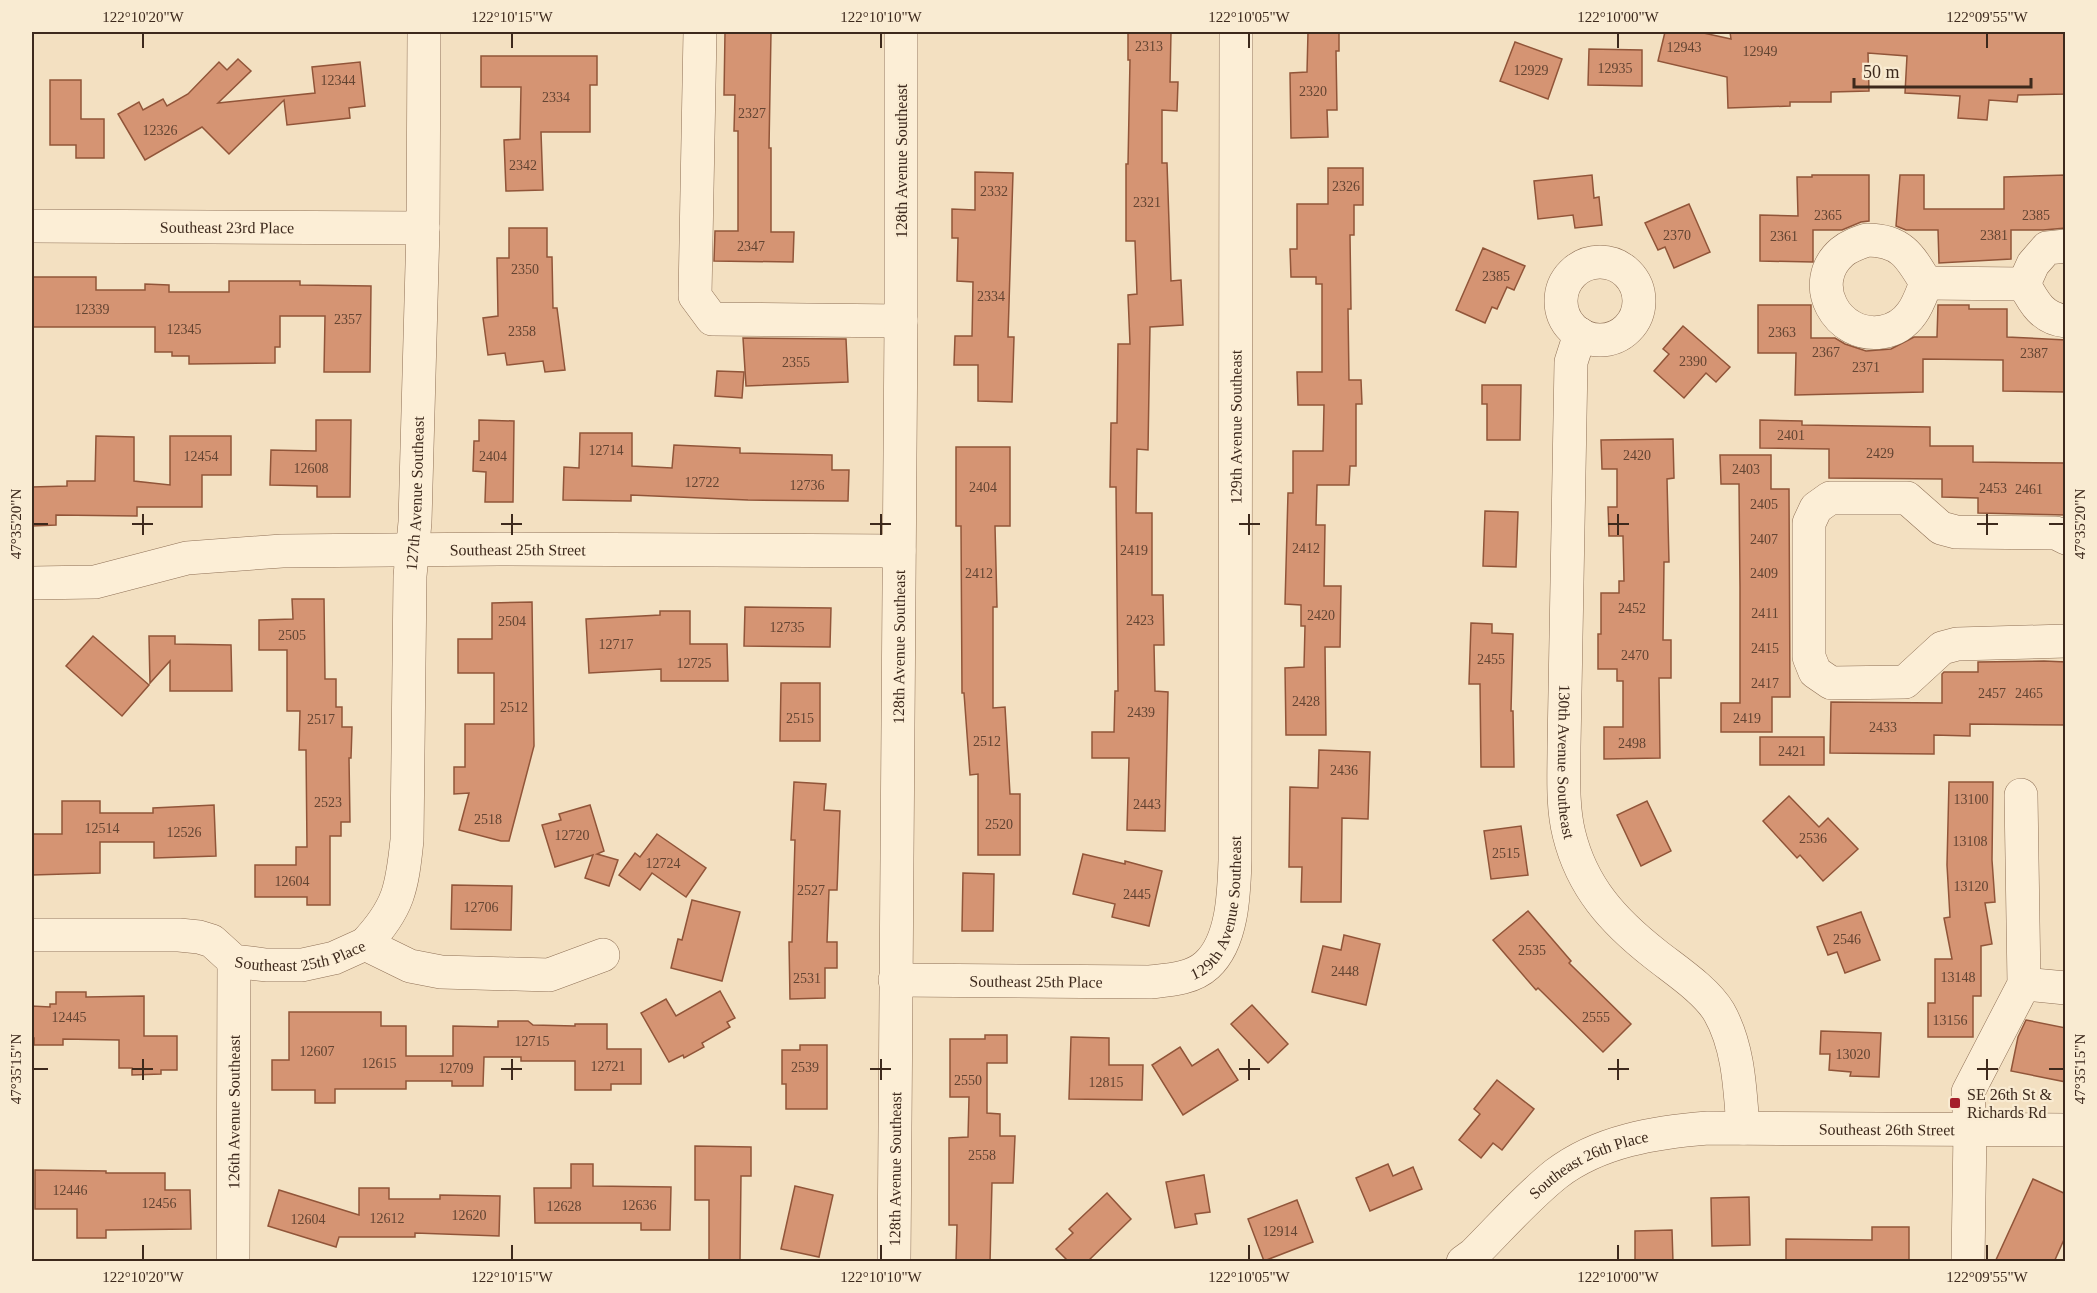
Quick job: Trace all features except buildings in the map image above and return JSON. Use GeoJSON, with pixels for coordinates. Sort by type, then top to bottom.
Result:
{"type":"FeatureCollection","features":[{"type":"Feature","properties":{"kind":"street","name":"127th Avenue Southeast"},"geometry":{"type":"LineString","coordinates":[[365,944],[392,909],[403,878],[407,840],[410,576],[416,522],[423,228],[424,32]]}},
{"type":"Feature","properties":{"kind":"street"},"geometry":{"type":"LineString","coordinates":[[700,32],[695,296],[712,319],[901,321]]}},
{"type":"Feature","properties":{"kind":"street","name":"128th Avenue Southeast"},"geometry":{"type":"LineString","coordinates":[[894,1262],[901,32]]}},
{"type":"Feature","properties":{"kind":"street","name":"129th Avenue Southeast"},"geometry":{"type":"LineString","coordinates":[[1177,979],[1207,965],[1214,955],[1224,937],[1234,893],[1236,32]]}},
{"type":"Feature","properties":{"kind":"street","name":"Southeast 23rd Place"},"geometry":{"type":"LineString","coordinates":[[32,226],[41,228],[423,228]]}},
{"type":"Feature","properties":{"kind":"street"},"geometry":{"type":"LineString","coordinates":[[2024,284],[2033,264],[2047,248],[2066,246]]}},
{"type":"Feature","properties":{"kind":"street"},"geometry":{"type":"LineString","coordinates":[[1926,283],[2024,284]]}},
{"type":"Feature","properties":{"kind":"street"},"geometry":{"type":"LineString","coordinates":[[2024,284],[2035,305],[2053,320],[2066,321]]}},
{"type":"Feature","properties":{"kind":"street","name":"130th Avenue Southeast"},"geometry":{"type":"LineString","coordinates":[[1580,334],[1571,362],[1564,747],[1565,800],[1569,832],[1580,866],[1600,901],[1625,930],[1699,990],[1719,1012],[1734,1050],[1743,1128]]}},
{"type":"Feature","properties":{"kind":"street"},"geometry":{"type":"LineString","coordinates":[[2066,538],[2056,533],[1956,532],[1941,528],[1907,498],[1830,498],[1816,507],[1809,523],[1809,657],[1815,672],[1831,683],[1905,682],[1942,648],[1958,644],[2066,641]]}},
{"type":"Feature","properties":{"kind":"street","name":"Southeast 25th Street"},"geometry":{"type":"LineString","coordinates":[[32,583],[95,582],[187,558],[282,551],[499,549],[899,551]]}},
{"type":"Feature","properties":{"kind":"street"},"geometry":{"type":"LineString","coordinates":[[1968,1262],[1971,1130],[1968,1092],[2024,984],[2021,795]]}},
{"type":"Feature","properties":{"kind":"street","name":"Southeast 25th Place"},"geometry":{"type":"LineString","coordinates":[[32,935],[199,937],[212,941],[234,961],[266,965],[302,965],[334,958],[365,944],[410,966],[441,972],[549,975],[603,955]]}},
{"type":"Feature","properties":{"kind":"street","name":"126th Avenue Southeast"},"geometry":{"type":"LineString","coordinates":[[233,1262],[234,961]]}},
{"type":"Feature","properties":{"kind":"street","name":"Southeast 25th Place"},"geometry":{"type":"LineString","coordinates":[[895,980],[1150,982],[1177,979]]}},
{"type":"Feature","properties":{"kind":"street"},"geometry":{"type":"LineString","coordinates":[[2024,984],[2066,988]]}},
{"type":"Feature","properties":{"kind":"street","name":"Southeast 26th Place"},"geometry":{"type":"LineString","coordinates":[[1472,1259],[1532,1196],[1558,1173],[1589,1154],[1619,1143],[1656,1134],[1708,1128],[1743,1128]]}},
{"type":"Feature","properties":{"kind":"street","name":"Southeast 26th Street"},"geometry":{"type":"LineString","coordinates":[[1743,1128],[2066,1131]]}},
{"type":"Feature","properties":{"kind":"place","name":"SE 26th St & Richards Rd"},"geometry":{"type":"Point","coordinates":[1955,1103]}}]}
